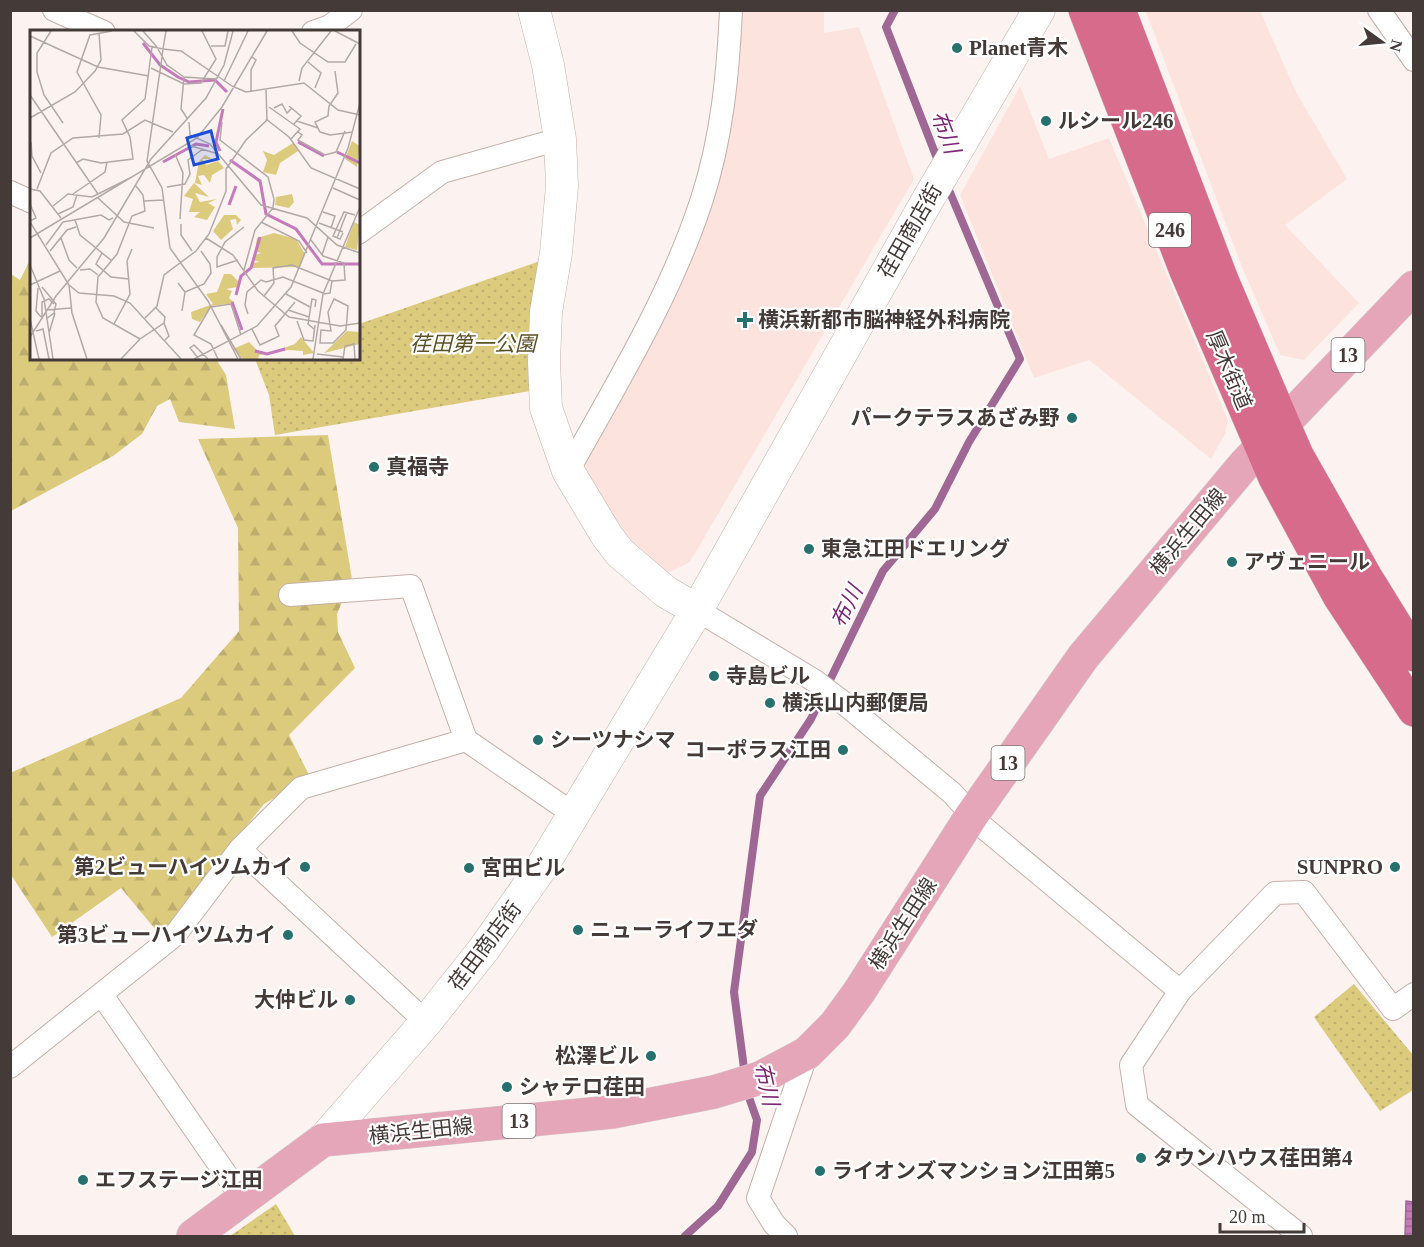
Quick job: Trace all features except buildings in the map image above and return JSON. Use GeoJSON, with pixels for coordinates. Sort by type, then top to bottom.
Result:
{"type":"FeatureCollection","features":[{"type":"Feature","properties":{"kind":"highway","name":"厚木街道"},"geometry":{"type":"LineString","coordinates":[[1085,10],[1186,271],[1272,434],[1297,455],[1413,655]]}},
{"type":"Feature","properties":{"kind":"highway","name":"厚木街道"},"geometry":{"type":"LineString","coordinates":[[1119,10],[1222,280],[1272,434],[1275,478],[1340,596],[1413,710]]}},
{"type":"Feature","properties":{"kind":"main road","name":"横浜生田線"},"geometry":{"type":"LineString","coordinates":[[322,1140],[612,1112],[714,1092],[760,1078],[807,1053],[835,1025],[859,992],[972,815],[1083,657],[1272,434],[1413,287]]}},
{"type":"Feature","properties":{"kind":"main road"},"geometry":{"type":"LineString","coordinates":[[193,1236],[322,1140]]}},
{"type":"Feature","properties":{"kind":"street"},"geometry":{"type":"LineString","coordinates":[[54,10],[99,30]]}},
{"type":"Feature","properties":{"kind":"street"},"geometry":{"type":"LineString","coordinates":[[319,30],[330,26],[351,10]]}},
{"type":"Feature","properties":{"kind":"street"},"geometry":{"type":"LineString","coordinates":[[534,10],[548,65],[560,139],[562,186],[556,253],[546,312],[544,363],[546,408],[568,471],[607,536],[620,553],[666,592],[815,681],[840,700],[952,793],[982,827],[1180,991]]}},
{"type":"Feature","properties":{"kind":"street"},"geometry":{"type":"LineString","coordinates":[[568,471],[640,343],[684,248],[699,208],[717,144],[732,10]]}},
{"type":"Feature","properties":{"kind":"street","name":"荏田商店街"},"geometry":{"type":"LineString","coordinates":[[322,1140],[426,1022],[500,929],[575,815],[697,610],[929,196],[1039,10]]}},
{"type":"Feature","properties":{"kind":"street"},"geometry":{"type":"LineString","coordinates":[[1378,10],[1413,60]]}},
{"type":"Feature","properties":{"kind":"street"},"geometry":{"type":"LineString","coordinates":[[360,232],[442,172],[560,139]]}},
{"type":"Feature","properties":{"kind":"street"},"geometry":{"type":"LineString","coordinates":[[10,192],[30,200]]}},
{"type":"Feature","properties":{"kind":"street"},"geometry":{"type":"LineString","coordinates":[[290,595],[411,586],[466,740],[575,815]]}},
{"type":"Feature","properties":{"kind":"street"},"geometry":{"type":"LineString","coordinates":[[10,1067],[175,935],[240,849],[301,788],[466,740]]}},
{"type":"Feature","properties":{"kind":"street"},"geometry":{"type":"LineString","coordinates":[[240,849],[426,1022]]}},
{"type":"Feature","properties":{"kind":"street"},"geometry":{"type":"LineString","coordinates":[[1301,1236],[1137,1105],[1131,1065],[1180,991],[1275,893],[1304,892],[1393,1009],[1413,994]]}},
{"type":"Feature","properties":{"kind":"street"},"geometry":{"type":"LineString","coordinates":[[102,995],[243,1199]]}},
{"type":"Feature","properties":{"kind":"street"},"geometry":{"type":"LineString","coordinates":[[786,1236],[774,1224],[758,1198],[807,1053]]}},
{"type":"Feature","properties":{"kind":"shaded area"},"geometry":{"type":"Polygon","coordinates":[[[1149,10],[1260,11],[1296,92],[1347,179],[1285,225],[1359,303],[1304,360],[1280,355],[1242,267],[1146,12],[1149,10]]]}},
{"type":"Feature","properties":{"kind":"shaded area","name":"横浜新都市脳神経外科病院"},"geometry":{"type":"Polygon","coordinates":[[[743,11],[824,11],[824,33],[859,27],[914,179],[690,562],[666,574],[632,542],[608,510],[582,465],[727,147],[743,11]]]}},
{"type":"Feature","properties":{"kind":"shaded area"},"geometry":{"type":"Polygon","coordinates":[[[1020,86],[1049,159],[1109,138],[1228,420],[1225,434],[1211,459],[1089,360],[1034,378],[960,195],[1020,86]]]}},
{"type":"Feature","properties":{"kind":"shaded area"},"geometry":{"type":"Polygon","coordinates":[[[1406,1201],[1413,1202],[1413,1236],[1405,1236],[1406,1201]]]}},
{"type":"Feature","properties":{"kind":"green space"},"geometry":{"type":"Polygon","coordinates":[[[30,260],[30,360],[217,360],[226,375],[235,429],[179,422],[170,399],[157,406],[142,434],[113,456],[11,511],[11,274],[20,280],[30,260]]]}},
{"type":"Feature","properties":{"kind":"green space","name":"荏田第一公園"},"geometry":{"type":"Polygon","coordinates":[[[540,261],[530,391],[275,435],[269,395],[255,360],[360,360],[360,324],[540,261]]]}},
{"type":"Feature","properties":{"kind":"green space"},"geometry":{"type":"Polygon","coordinates":[[[328,435],[352,579],[337,614],[338,632],[355,668],[289,735],[310,777],[264,804],[160,935],[121,888],[52,937],[11,875],[10,773],[181,698],[239,631],[238,528],[198,439],[328,435]]]}},
{"type":"Feature","properties":{"kind":"green space"},"geometry":{"type":"Polygon","coordinates":[[[1354,984],[1413,1055],[1413,1090],[1380,1111],[1314,1017],[1354,984]]]}},
{"type":"Feature","properties":{"kind":"green space"},"geometry":{"type":"Polygon","coordinates":[[[276,1204],[295,1236],[230,1236],[276,1204]]]}},
{"type":"Feature","properties":{"kind":"waterway","name":"布川"},"geometry":{"type":"LineString","coordinates":[[895,10],[886,27],[940,166]]}},
{"type":"Feature","properties":{"kind":"waterway","name":"布川"},"geometry":{"type":"LineString","coordinates":[[745,1076],[734,992],[760,796],[811,719],[883,571],[935,509],[969,442],[1020,359],[946,183]]}},
{"type":"Feature","properties":{"kind":"waterway","name":"布川"},"geometry":{"type":"LineString","coordinates":[[685,1236],[718,1206],[752,1152],[757,1120],[746,1089]]}},
{"type":"Feature","properties":{"kind":"place","name":"Planet青木"},"geometry":{"type":"Point","coordinates":[957,48]}},
{"type":"Feature","properties":{"kind":"place","name":"ルシール246"},"geometry":{"type":"Point","coordinates":[1046,121]}},
{"type":"Feature","properties":{"kind":"place","name":"横浜新都市脳神経外科病院"},"geometry":{"type":"Point","coordinates":[745,320]}},
{"type":"Feature","properties":{"kind":"place","name":"パークテラスあざみ野"},"geometry":{"type":"Point","coordinates":[1072,418]}},
{"type":"Feature","properties":{"kind":"place","name":"真福寺"},"geometry":{"type":"Point","coordinates":[374,467]}},
{"type":"Feature","properties":{"kind":"place","name":"東急江田ドエリング"},"geometry":{"type":"Point","coordinates":[809,549]}},
{"type":"Feature","properties":{"kind":"place","name":"アヴェニール"},"geometry":{"type":"Point","coordinates":[1232,562]}},
{"type":"Feature","properties":{"kind":"place","name":"寺島ビル"},"geometry":{"type":"Point","coordinates":[714,676]}},
{"type":"Feature","properties":{"kind":"place","name":"横浜山内郵便局"},"geometry":{"type":"Point","coordinates":[770,703]}},
{"type":"Feature","properties":{"kind":"place","name":"シーツナシマ"},"geometry":{"type":"Point","coordinates":[538,740]}},
{"type":"Feature","properties":{"kind":"place","name":"コーポラス江田"},"geometry":{"type":"Point","coordinates":[843,750]}},
{"type":"Feature","properties":{"kind":"place","name":"第2ビューハイツムカイ"},"geometry":{"type":"Point","coordinates":[305,867]}},
{"type":"Feature","properties":{"kind":"place","name":"SUNPRO"},"geometry":{"type":"Point","coordinates":[1395,867]}},
{"type":"Feature","properties":{"kind":"place","name":"宮田ビル"},"geometry":{"type":"Point","coordinates":[469,868]}},
{"type":"Feature","properties":{"kind":"place","name":"ニューライフエダ"},"geometry":{"type":"Point","coordinates":[578,930]}},
{"type":"Feature","properties":{"kind":"place","name":"第3ビューハイツムカイ"},"geometry":{"type":"Point","coordinates":[288,935]}},
{"type":"Feature","properties":{"kind":"place","name":"大仲ビル"},"geometry":{"type":"Point","coordinates":[350,1000]}},
{"type":"Feature","properties":{"kind":"place","name":"松澤ビル"},"geometry":{"type":"Point","coordinates":[651,1056]}},
{"type":"Feature","properties":{"kind":"place","name":"シャテロ荏田"},"geometry":{"type":"Point","coordinates":[507,1087]}},
{"type":"Feature","properties":{"kind":"place","name":"タウンハウス荏田第4"},"geometry":{"type":"Point","coordinates":[1141,1158]}},
{"type":"Feature","properties":{"kind":"place","name":"ライオンズマンション江田第5"},"geometry":{"type":"Point","coordinates":[820,1171]}},
{"type":"Feature","properties":{"kind":"place","name":"エフステージ江田"},"geometry":{"type":"Point","coordinates":[83,1180]}}]}
